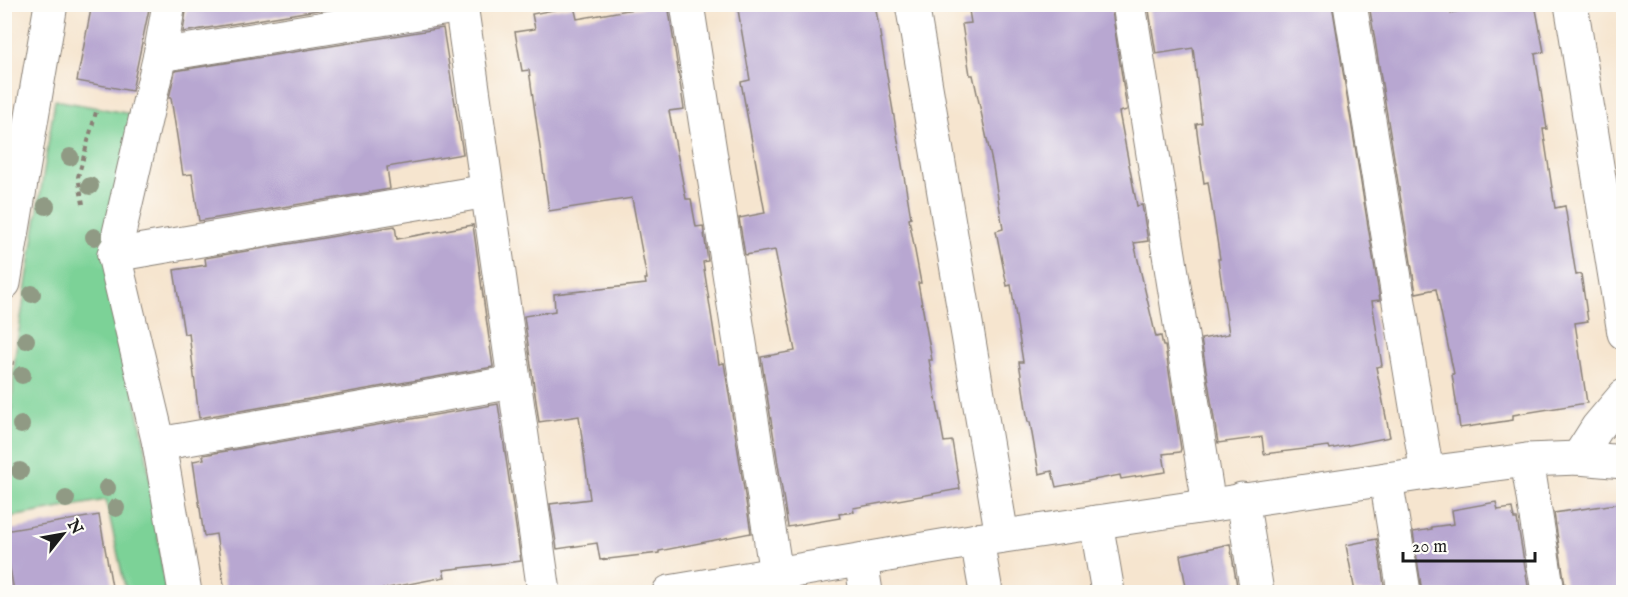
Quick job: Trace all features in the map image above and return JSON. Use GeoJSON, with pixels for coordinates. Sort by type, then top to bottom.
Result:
{"type":"FeatureCollection","features":[{"type":"Feature","properties":{"kind":"street"},"geometry":{"type":"LineString","coordinates":[[4,283],[51,4]]}},
{"type":"Feature","properties":{"kind":"street"},"geometry":{"type":"LineString","coordinates":[[169,4],[160,55],[114,255],[159,444],[185,592]]}},
{"type":"Feature","properties":{"kind":"street"},"geometry":{"type":"LineString","coordinates":[[687,4],[776,574]]}},
{"type":"Feature","properties":{"kind":"street"},"geometry":{"type":"LineString","coordinates":[[912,4],[990,538],[986,592]]}},
{"type":"Feature","properties":{"kind":"street"},"geometry":{"type":"LineString","coordinates":[[1129,4],[1209,504]]}},
{"type":"Feature","properties":{"kind":"street"},"geometry":{"type":"LineString","coordinates":[[1350,4],[1427,473]]}},
{"type":"Feature","properties":{"kind":"street"},"geometry":{"type":"LineString","coordinates":[[1571,4],[1623,333]]}},
{"type":"Feature","properties":{"kind":"street"},"geometry":{"type":"LineString","coordinates":[[160,55],[461,5],[544,592]]}},
{"type":"Feature","properties":{"kind":"street"},"geometry":{"type":"LineString","coordinates":[[114,255],[487,191]]}},
{"type":"Feature","properties":{"kind":"street"},"geometry":{"type":"LineString","coordinates":[[159,444],[514,382]]}},
{"type":"Feature","properties":{"kind":"street"},"geometry":{"type":"LineString","coordinates":[[1578,458],[1597,428],[1623,396]]}},
{"type":"Feature","properties":{"kind":"street"},"geometry":{"type":"LineString","coordinates":[[669,592],[740,587],[776,574],[990,538],[1427,473],[1527,460],[1578,458],[1623,462]]}},
{"type":"Feature","properties":{"kind":"street"},"geometry":{"type":"LineString","coordinates":[[1527,460],[1548,592]]}},
{"type":"Feature","properties":{"kind":"street"},"geometry":{"type":"LineString","coordinates":[[1386,479],[1404,592]]}},
{"type":"Feature","properties":{"kind":"street"},"geometry":{"type":"LineString","coordinates":[[1242,499],[1257,592]]}},
{"type":"Feature","properties":{"kind":"street"},"geometry":{"type":"LineString","coordinates":[[1096,522],[1108,592]]}},
{"type":"Feature","properties":{"kind":"street"},"geometry":{"type":"LineString","coordinates":[[861,560],[866,592]]}},
{"type":"Feature","properties":{"kind":"path"},"geometry":{"type":"LineString","coordinates":[[4,362],[14,363]]}},
{"type":"Feature","properties":{"kind":"green space"},"geometry":{"type":"Polygon","coordinates":[[[55,100],[137,115],[107,257],[145,446],[166,592],[126,592],[106,500],[5,518],[15,356],[55,100]]]}},
{"type":"Feature","properties":{"kind":"building"},"geometry":{"type":"Polygon","coordinates":[[[92,4],[150,4],[132,91],[77,81],[92,4]]]}},
{"type":"Feature","properties":{"kind":"building"},"geometry":{"type":"Polygon","coordinates":[[[187,4],[354,4],[183,32],[187,4]]]}},
{"type":"Feature","properties":{"kind":"building"},"geometry":{"type":"Polygon","coordinates":[[[668,4],[684,109],[669,111],[686,199],[691,199],[696,227],[703,226],[708,261],[703,262],[719,364],[724,363],[751,533],[659,551],[659,553],[600,560],[597,543],[557,549],[550,504],[590,499],[579,416],[539,422],[524,316],[555,311],[554,294],[646,284],[645,279],[647,279],[632,198],[549,211],[529,70],[522,71],[515,32],[535,29],[532,14],[574,6],[577,19],[668,4]]]}},
{"type":"Feature","properties":{"kind":"building"},"geometry":{"type":"Polygon","coordinates":[[[737,4],[875,4],[921,283],[918,283],[932,360],[929,360],[944,442],[952,441],[960,489],[853,508],[854,512],[839,514],[840,518],[788,527],[761,357],[795,351],[775,250],[745,255],[739,218],[765,213],[741,82],[750,80],[737,4]]]}},
{"type":"Feature","properties":{"kind":"building"},"geometry":{"type":"Polygon","coordinates":[[[968,4],[1111,4],[1127,110],[1119,112],[1137,206],[1142,205],[1148,241],[1134,243],[1156,337],[1161,336],[1163,346],[1165,346],[1181,449],[1180,452],[1163,454],[1166,472],[1121,479],[1120,475],[1056,487],[1052,471],[1039,474],[1019,362],[1023,362],[1011,285],[1007,286],[996,231],[1003,229],[993,167],[973,75],[970,75],[962,24],[971,23],[968,4]]]}},
{"type":"Feature","properties":{"kind":"building"},"geometry":{"type":"Polygon","coordinates":[[[1148,4],[1332,4],[1380,300],[1372,301],[1382,366],[1376,367],[1390,437],[1330,449],[1329,446],[1264,454],[1262,437],[1218,443],[1201,339],[1229,334],[1208,182],[1204,183],[1196,124],[1202,123],[1193,48],[1156,54],[1148,4]]]}},
{"type":"Feature","properties":{"kind":"building"},"geometry":{"type":"Polygon","coordinates":[[[1369,4],[1441,4],[1442,11],[1450,10],[1451,13],[1493,4],[1535,4],[1544,52],[1535,54],[1547,129],[1543,129],[1555,208],[1565,206],[1576,275],[1581,274],[1588,321],[1575,323],[1587,403],[1513,415],[1513,420],[1460,428],[1452,374],[1454,374],[1436,289],[1416,293],[1369,4]]]}},
{"type":"Feature","properties":{"kind":"building"},"geometry":{"type":"Polygon","coordinates":[[[443,28],[463,154],[387,167],[390,189],[199,221],[192,174],[183,175],[171,98],[169,98],[175,71],[443,28]]]}},
{"type":"Feature","properties":{"kind":"building"},"geometry":{"type":"Polygon","coordinates":[[[473,225],[493,367],[199,418],[189,333],[184,334],[174,270],[206,265],[205,258],[395,226],[397,239],[473,225]]]}},
{"type":"Feature","properties":{"kind":"building"},"geometry":{"type":"Polygon","coordinates":[[[498,404],[521,561],[443,570],[445,577],[368,592],[225,592],[216,534],[204,536],[193,461],[204,459],[203,455],[498,404]]]}},
{"type":"Feature","properties":{"kind":"building"},"geometry":{"type":"Polygon","coordinates":[[[1496,502],[1498,510],[1512,508],[1514,519],[1517,519],[1529,592],[1422,592],[1413,532],[1454,524],[1452,510],[1496,502]]]}},
{"type":"Feature","properties":{"kind":"building"},"geometry":{"type":"Polygon","coordinates":[[[1623,503],[1623,592],[1566,592],[1554,513],[1623,503]]]}},
{"type":"Feature","properties":{"kind":"building"},"geometry":{"type":"Polygon","coordinates":[[[99,515],[113,592],[14,592],[4,531],[99,515]]]}},
{"type":"Feature","properties":{"kind":"building"},"geometry":{"type":"Polygon","coordinates":[[[1377,539],[1385,592],[1355,592],[1346,545],[1377,539]]]}},
{"type":"Feature","properties":{"kind":"building"},"geometry":{"type":"Polygon","coordinates":[[[1230,544],[1238,592],[1187,592],[1180,555],[1230,544]]]}}]}
